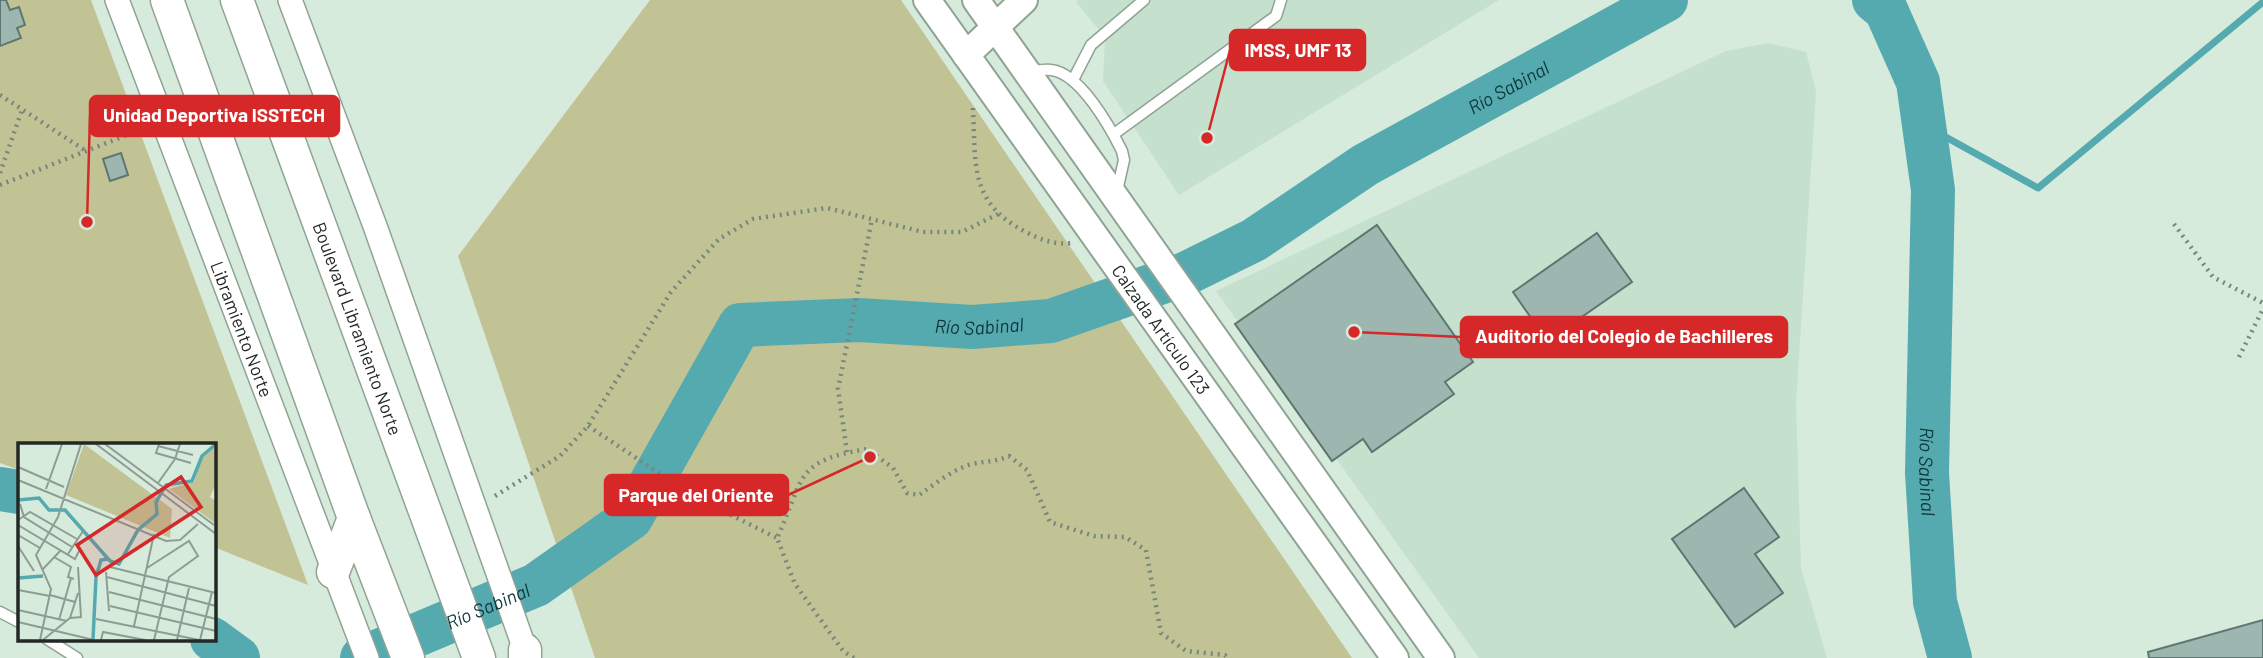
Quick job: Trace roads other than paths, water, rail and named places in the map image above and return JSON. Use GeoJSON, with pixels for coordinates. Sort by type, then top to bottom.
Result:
{"type":"FeatureCollection","features":[{"type":"Feature","properties":{"kind":"highway"},"geometry":{"type":"LineString","coordinates":[[167,0],[354,518],[408,658]]}},
{"type":"Feature","properties":{"kind":"highway","name":"Boulevard Libramiento Norte"},"geometry":{"type":"LineString","coordinates":[[237,0],[479,658]]}},
{"type":"Feature","properties":{"kind":"highway"},"geometry":{"type":"LineString","coordinates":[[336,581],[354,518]]}},
{"type":"Feature","properties":{"kind":"main road","name":"Calzada Artículo 123"},"geometry":{"type":"LineString","coordinates":[[927,0],[1395,658]]}},
{"type":"Feature","properties":{"kind":"main road"},"geometry":{"type":"LineString","coordinates":[[976,0],[1441,658]]}},
{"type":"Feature","properties":{"kind":"main road"},"geometry":{"type":"LineString","coordinates":[[965,55],[996,29],[1024,0]]}},
{"type":"Feature","properties":{"kind":"street","name":"Libramiento Norte"},"geometry":{"type":"LineString","coordinates":[[117,0],[367,658]]}},
{"type":"Feature","properties":{"kind":"street"},"geometry":{"type":"LineString","coordinates":[[290,0],[525,650]]}},
{"type":"Feature","properties":{"kind":"lane"},"geometry":{"type":"LineString","coordinates":[[1073,80],[1091,45],[1144,0]]}},
{"type":"Feature","properties":{"kind":"lane"},"geometry":{"type":"LineString","coordinates":[[1114,134],[1276,16],[1281,0]]}},
{"type":"Feature","properties":{"kind":"lane"},"geometry":{"type":"LineString","coordinates":[[1025,72],[1052,70],[1073,80],[1114,134],[1124,160],[1115,198]]}},
{"type":"Feature","properties":{"kind":"lane"},"geometry":{"type":"LineString","coordinates":[[0,611],[18,621]]}},
{"type":"Feature","properties":{"kind":"lane"},"geometry":{"type":"LineString","coordinates":[[49,640],[77,658]]}},
{"type":"Feature","properties":{"kind":"waterway","name":"Río Sabinal"},"geometry":{"type":"LineString","coordinates":[[362,658],[536,585],[631,518],[740,325],[859,320],[972,327],[1051,321],[1185,274],[1254,240],[1365,165],[1666,0]]}},
{"type":"Feature","properties":{"kind":"waterway","name":"Río Sabinal"},"geometry":{"type":"LineString","coordinates":[[1874,0],[1886,10],[1918,82],[1933,190],[1927,473],[1935,602],[1950,658]]}},
{"type":"Feature","properties":{"kind":"waterway"},"geometry":{"type":"LineString","coordinates":[[1924,125],[2038,188],[2263,2]]}},
{"type":"Feature","properties":{"kind":"waterway","name":"Río Sabinal"},"geometry":{"type":"LineString","coordinates":[[0,489],[18,492]]}},
{"type":"Feature","properties":{"kind":"waterway","name":"Río Sabinal"},"geometry":{"type":"LineString","coordinates":[[213,640],[238,658]]}},
{"type":"Feature","properties":{"kind":"place","name":"IMSS, UMF 13"},"geometry":{"type":"Point","coordinates":[1207,138]}},
{"type":"Feature","properties":{"kind":"place","name":"Unidad Deportiva ISSTECH"},"geometry":{"type":"Point","coordinates":[87,222]}},
{"type":"Feature","properties":{"kind":"place","name":"Auditorio del Colegio de Bachilleres"},"geometry":{"type":"Point","coordinates":[1354,332]}},
{"type":"Feature","properties":{"kind":"place","name":"Parque del Oriente"},"geometry":{"type":"Point","coordinates":[870,457]}}]}
